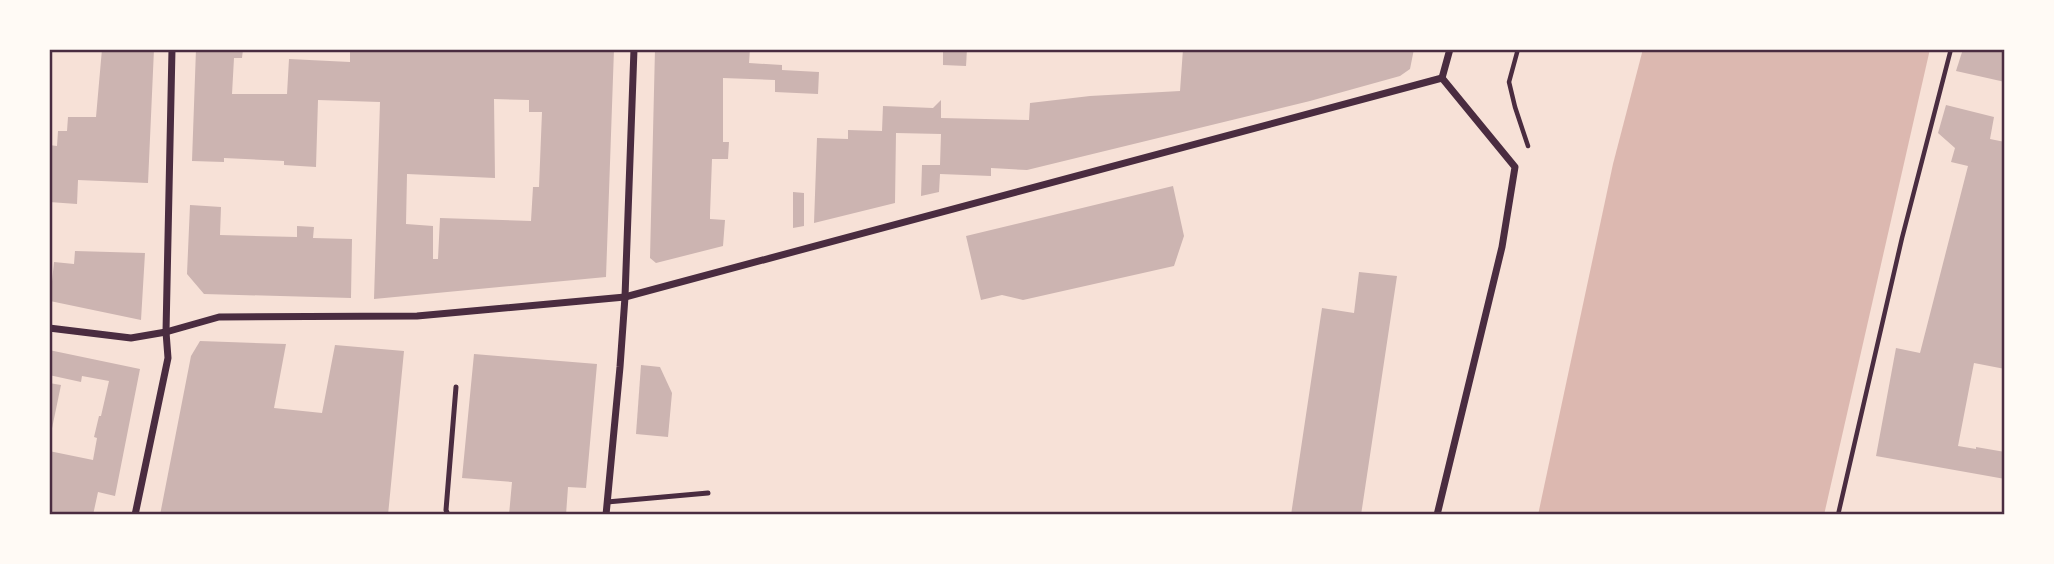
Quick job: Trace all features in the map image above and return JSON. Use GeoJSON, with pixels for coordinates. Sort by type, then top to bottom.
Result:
{"type":"FeatureCollection","features":[{"type":"Feature","properties":{"kind":"street"},"geometry":{"type":"LineString","coordinates":[[135,515],[167,358],[172,49]]}},
{"type":"Feature","properties":{"kind":"street"},"geometry":{"type":"LineString","coordinates":[[606,515],[621,368],[634,49]]}},
{"type":"Feature","properties":{"kind":"street"},"geometry":{"type":"LineString","coordinates":[[1442,78],[1450,49]]}},
{"type":"Feature","properties":{"kind":"street"},"geometry":{"type":"LineString","coordinates":[[49,328],[131,338],[166,332],[219,317],[417,316],[625,297],[1442,78]]}},
{"type":"Feature","properties":{"kind":"street"},"geometry":{"type":"LineString","coordinates":[[1437,515],[1502,247],[1515,167],[1442,78]]}},
{"type":"Feature","properties":{"kind":"lane"},"geometry":{"type":"LineString","coordinates":[[448,515],[446,510],[456,387]]}},
{"type":"Feature","properties":{"kind":"lane"},"geometry":{"type":"LineString","coordinates":[[607,502],[708,493]]}},
{"type":"Feature","properties":{"kind":"path"},"geometry":{"type":"LineString","coordinates":[[1515,107],[1509,82],[1518,49]]}},
{"type":"Feature","properties":{"kind":"path"},"geometry":{"type":"LineString","coordinates":[[1838,515],[1902,237],[1951,49]]}},
{"type":"Feature","properties":{"kind":"shaded area"},"geometry":{"type":"Polygon","coordinates":[[[1643,49],[1930,49],[1824,515],[1538,515],[1613,164],[1643,49]]]}},
{"type":"Feature","properties":{"kind":"building"},"geometry":{"type":"Polygon","coordinates":[[[102,49],[154,49],[148,183],[78,180],[77,204],[49,202],[49,145],[57,146],[58,131],[67,131],[68,117],[96,117],[102,49]]]}},
{"type":"Feature","properties":{"kind":"building"},"geometry":{"type":"Polygon","coordinates":[[[196,49],[243,49],[242,58],[234,58],[232,94],[287,94],[289,59],[350,62],[350,49],[614,49],[606,277],[374,299],[380,102],[318,100],[316,167],[284,165],[284,161],[224,158],[224,162],[192,161],[196,49]],[[494,99],[495,178],[407,174],[406,224],[433,226],[433,259],[438,259],[440,218],[531,221],[533,187],[539,187],[542,112],[529,112],[529,100],[494,99]]]}},
{"type":"Feature","properties":{"kind":"building"},"geometry":{"type":"Polygon","coordinates":[[[655,49],[750,49],[749,63],[782,65],[782,70],[819,72],[818,94],[775,92],[775,80],[723,78],[723,142],[729,142],[728,159],[712,159],[710,219],[725,220],[723,246],[656,263],[650,258],[655,49]]]}},
{"type":"Feature","properties":{"kind":"building"},"geometry":{"type":"Polygon","coordinates":[[[943,49],[967,49],[966,66],[943,65],[943,49]]]}},
{"type":"Feature","properties":{"kind":"building"},"geometry":{"type":"Polygon","coordinates":[[[1183,49],[1414,49],[1410,69],[1400,76],[1310,101],[1027,170],[991,168],[991,176],[940,174],[939,192],[921,196],[922,165],[940,165],[941,134],[896,133],[895,203],[814,223],[817,138],[848,139],[848,130],[882,131],[883,106],[933,108],[941,100],[941,118],[1029,120],[1030,103],[1090,96],[1180,91],[1183,49]]]}},
{"type":"Feature","properties":{"kind":"building"},"geometry":{"type":"Polygon","coordinates":[[[1963,49],[2005,49],[2005,82],[1956,71],[1963,49]]]}},
{"type":"Feature","properties":{"kind":"building"},"geometry":{"type":"Polygon","coordinates":[[[1946,105],[1994,117],[1990,139],[2005,142],[2005,186],[2002,201],[2005,202],[2005,369],[1974,363],[1958,446],[2005,452],[2005,479],[1876,456],[1896,348],[1920,353],[1968,166],[1951,162],[1955,148],[1938,133],[1946,105]]]}},
{"type":"Feature","properties":{"kind":"building"},"geometry":{"type":"Polygon","coordinates":[[[1173,186],[1184,236],[1174,266],[1023,300],[1002,295],[981,300],[966,236],[1173,186]]]}},
{"type":"Feature","properties":{"kind":"building"},"geometry":{"type":"Polygon","coordinates":[[[793,192],[804,193],[804,226],[793,228],[793,192]]]}},
{"type":"Feature","properties":{"kind":"building"},"geometry":{"type":"Polygon","coordinates":[[[190,205],[221,207],[220,235],[297,237],[297,226],[314,227],[313,238],[352,239],[351,298],[204,294],[187,274],[190,205]]]}},
{"type":"Feature","properties":{"kind":"building"},"geometry":{"type":"Polygon","coordinates":[[[75,251],[145,253],[141,320],[50,301],[54,262],[74,264],[75,251]]]}},
{"type":"Feature","properties":{"kind":"building"},"geometry":{"type":"Polygon","coordinates":[[[1359,272],[1397,276],[1361,515],[1291,515],[1322,308],[1354,313],[1359,272]]]}},
{"type":"Feature","properties":{"kind":"building"},"geometry":{"type":"Polygon","coordinates":[[[200,341],[286,344],[274,408],[322,413],[335,345],[404,351],[388,515],[160,515],[191,356],[200,341]]]}},
{"type":"Feature","properties":{"kind":"building"},"geometry":{"type":"Polygon","coordinates":[[[49,350],[140,369],[115,496],[98,492],[93,515],[49,515],[52,483],[49,482],[49,451],[93,460],[97,438],[94,437],[109,381],[82,376],[81,382],[49,375],[49,350]]]}},
{"type":"Feature","properties":{"kind":"building"},"geometry":{"type":"Polygon","coordinates":[[[474,354],[597,364],[586,488],[568,487],[566,515],[509,515],[512,482],[462,478],[474,354]]]}},
{"type":"Feature","properties":{"kind":"building"},"geometry":{"type":"Polygon","coordinates":[[[641,365],[660,367],[672,393],[668,437],[636,434],[641,365]]]}},
{"type":"Feature","properties":{"kind":"building"},"geometry":{"type":"Polygon","coordinates":[[[49,383],[61,385],[50,438],[49,438],[49,383]]]}}]}
